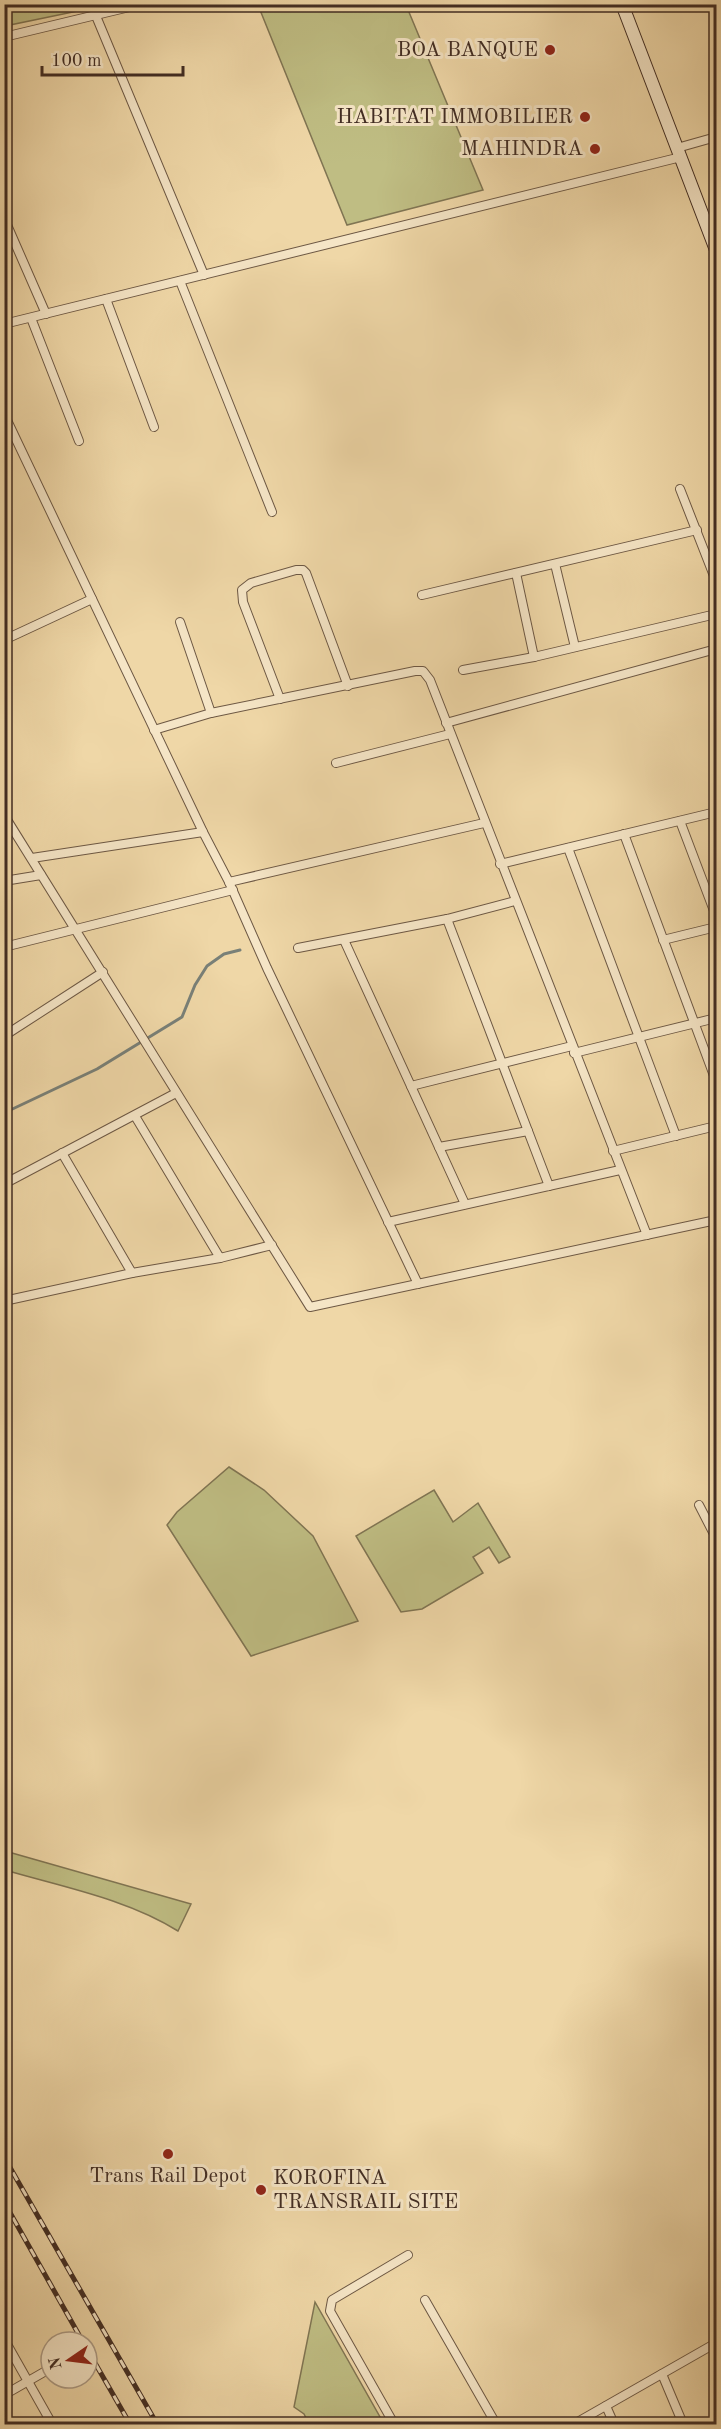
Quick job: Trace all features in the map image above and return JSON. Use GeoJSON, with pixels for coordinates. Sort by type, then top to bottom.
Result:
{"type":"FeatureCollection","features":[{"type":"Feature","properties":{"kind":"main road"},"geometry":{"type":"LineString","coordinates":[[622,4],[717,250]]}},
{"type":"Feature","properties":{"kind":"street"},"geometry":{"type":"LineString","coordinates":[[4,37],[142,4]]}},
{"type":"Feature","properties":{"kind":"street"},"geometry":{"type":"LineString","coordinates":[[96,16],[204,275]]}},
{"type":"Feature","properties":{"kind":"street"},"geometry":{"type":"LineString","coordinates":[[4,324],[204,275],[679,152],[717,137]]}},
{"type":"Feature","properties":{"kind":"street"},"geometry":{"type":"LineString","coordinates":[[4,218],[46,314]]}},
{"type":"Feature","properties":{"kind":"street"},"geometry":{"type":"LineString","coordinates":[[180,281],[272,512]]}},
{"type":"Feature","properties":{"kind":"street"},"geometry":{"type":"LineString","coordinates":[[106,299],[154,427]]}},
{"type":"Feature","properties":{"kind":"street"},"geometry":{"type":"LineString","coordinates":[[32,318],[79,441]]}},
{"type":"Feature","properties":{"kind":"street"},"geometry":{"type":"LineString","coordinates":[[4,414],[203,832],[231,886],[418,1284]]}},
{"type":"Feature","properties":{"kind":"street"},"geometry":{"type":"LineString","coordinates":[[680,489],[717,581]]}},
{"type":"Feature","properties":{"kind":"street"},"geometry":{"type":"LineString","coordinates":[[422,596],[697,530]]}},
{"type":"Feature","properties":{"kind":"street"},"geometry":{"type":"LineString","coordinates":[[555,564],[575,647]]}},
{"type":"Feature","properties":{"kind":"street"},"geometry":{"type":"LineString","coordinates":[[280,699],[243,602],[242,590],[251,583],[296,570],[303,570],[306,573],[348,686]]}},
{"type":"Feature","properties":{"kind":"street"},"geometry":{"type":"LineString","coordinates":[[516,573],[534,657]]}},
{"type":"Feature","properties":{"kind":"street"},"geometry":{"type":"LineString","coordinates":[[4,640],[92,599]]}},
{"type":"Feature","properties":{"kind":"street"},"geometry":{"type":"LineString","coordinates":[[463,670],[534,657],[717,614]]}},
{"type":"Feature","properties":{"kind":"street"},"geometry":{"type":"LineString","coordinates":[[180,622],[211,713]]}},
{"type":"Feature","properties":{"kind":"street"},"geometry":{"type":"LineString","coordinates":[[446,723],[717,649]]}},
{"type":"Feature","properties":{"kind":"street"},"geometry":{"type":"LineString","coordinates":[[154,730],[211,713],[423,671],[430,680],[500,864],[647,1235]]}},
{"type":"Feature","properties":{"kind":"street"},"geometry":{"type":"LineString","coordinates":[[336,763],[450,734]]}},
{"type":"Feature","properties":{"kind":"street"},"geometry":{"type":"LineString","coordinates":[[500,864],[717,812]]}},
{"type":"Feature","properties":{"kind":"street"},"geometry":{"type":"LineString","coordinates":[[4,815],[310,1307],[717,1220]]}},
{"type":"Feature","properties":{"kind":"street"},"geometry":{"type":"LineString","coordinates":[[680,821],[717,916]]}},
{"type":"Feature","properties":{"kind":"street"},"geometry":{"type":"LineString","coordinates":[[4,947],[76,930],[231,886],[484,823]]}},
{"type":"Feature","properties":{"kind":"street"},"geometry":{"type":"LineString","coordinates":[[32,858],[203,832]]}},
{"type":"Feature","properties":{"kind":"street"},"geometry":{"type":"LineString","coordinates":[[624,834],[717,1081]]}},
{"type":"Feature","properties":{"kind":"street"},"geometry":{"type":"LineString","coordinates":[[568,848],[676,1136]]}},
{"type":"Feature","properties":{"kind":"street"},"geometry":{"type":"LineString","coordinates":[[4,881],[41,875]]}},
{"type":"Feature","properties":{"kind":"street"},"geometry":{"type":"LineString","coordinates":[[298,948],[447,919],[515,901]]}},
{"type":"Feature","properties":{"kind":"street"},"geometry":{"type":"LineString","coordinates":[[447,919],[549,1186]]}},
{"type":"Feature","properties":{"kind":"street"},"geometry":{"type":"LineString","coordinates":[[663,940],[717,927]]}},
{"type":"Feature","properties":{"kind":"street"},"geometry":{"type":"LineString","coordinates":[[344,940],[465,1204]]}},
{"type":"Feature","properties":{"kind":"street"},"geometry":{"type":"LineString","coordinates":[[4,1036],[103,972]]}},
{"type":"Feature","properties":{"kind":"street"},"geometry":{"type":"LineString","coordinates":[[411,1086],[502,1063],[638,1037],[717,1018]]}},
{"type":"Feature","properties":{"kind":"street"},"geometry":{"type":"LineString","coordinates":[[4,1184],[176,1093]]}},
{"type":"Feature","properties":{"kind":"street"},"geometry":{"type":"LineString","coordinates":[[135,1116],[220,1258]]}},
{"type":"Feature","properties":{"kind":"street"},"geometry":{"type":"LineString","coordinates":[[613,1151],[717,1126]]}},
{"type":"Feature","properties":{"kind":"street"},"geometry":{"type":"LineString","coordinates":[[439,1148],[528,1131]]}},
{"type":"Feature","properties":{"kind":"street"},"geometry":{"type":"LineString","coordinates":[[62,1153],[132,1273]]}},
{"type":"Feature","properties":{"kind":"street"},"geometry":{"type":"LineString","coordinates":[[388,1222],[620,1170]]}},
{"type":"Feature","properties":{"kind":"street"},"geometry":{"type":"LineString","coordinates":[[4,1301],[132,1273],[220,1258],[272,1245]]}},
{"type":"Feature","properties":{"kind":"street"},"geometry":{"type":"LineString","coordinates":[[699,1505],[717,1538]]}},
{"type":"Feature","properties":{"kind":"street"},"geometry":{"type":"LineString","coordinates":[[394,2424],[330,2312],[330,2305],[332,2300],[408,2255]]}},
{"type":"Feature","properties":{"kind":"street"},"geometry":{"type":"LineString","coordinates":[[425,2300],[496,2424]]}},
{"type":"Feature","properties":{"kind":"street"},"geometry":{"type":"LineString","coordinates":[[4,2339],[52,2424]]}},
{"type":"Feature","properties":{"kind":"street"},"geometry":{"type":"LineString","coordinates":[[574,2424],[717,2343]]}},
{"type":"Feature","properties":{"kind":"street"},"geometry":{"type":"LineString","coordinates":[[662,2374],[683,2424]]}},
{"type":"Feature","properties":{"kind":"street"},"geometry":{"type":"LineString","coordinates":[[4,2395],[39,2375]]}},
{"type":"Feature","properties":{"kind":"street"},"geometry":{"type":"LineString","coordinates":[[606,2406],[614,2424]]}},
{"type":"Feature","properties":{"kind":"shaded area"},"geometry":{"type":"Polygon","coordinates":[[[5,4],[107,4],[107,5],[5,26],[5,4]]]}},
{"type":"Feature","properties":{"kind":"shaded area"},"geometry":{"type":"Polygon","coordinates":[[[258,5],[406,5],[483,190],[347,225],[258,5]]]}},
{"type":"Feature","properties":{"kind":"shaded area"},"geometry":{"type":"Polygon","coordinates":[[[229,1467],[264,1490],[313,1536],[358,1621],[251,1656],[167,1525],[177,1512],[229,1467]]]}},
{"type":"Feature","properties":{"kind":"shaded area"},"geometry":{"type":"Polygon","coordinates":[[[434,1490],[453,1522],[478,1503],[510,1557],[499,1563],[489,1547],[473,1557],[483,1573],[422,1609],[401,1612],[356,1536],[434,1490]]]}},
{"type":"Feature","properties":{"kind":"shaded area"},"geometry":{"type":"Polygon","coordinates":[[[5,1851],[191,1904],[178,1931],[138,1910],[116,1902],[5,1870],[5,1851]]]}},
{"type":"Feature","properties":{"kind":"shaded area"},"geometry":{"type":"Polygon","coordinates":[[[315,2302],[384,2424],[309,2424],[304,2414],[294,2407],[315,2302]]]}},
{"type":"Feature","properties":{"kind":"waterway"},"geometry":{"type":"LineString","coordinates":[[4,1113],[97,1069],[182,1017],[195,985],[207,966],[224,954],[240,950]]}},
{"type":"Feature","properties":{"kind":"railway"},"geometry":{"type":"LineString","coordinates":[[4,2157],[157,2424]]}},
{"type":"Feature","properties":{"kind":"railway"},"geometry":{"type":"LineString","coordinates":[[4,2202],[76,2330]]}},
{"type":"Feature","properties":{"kind":"railway"},"geometry":{"type":"LineString","coordinates":[[99,2370],[130,2424]]}},
{"type":"Feature","properties":{"kind":"place","name":"BOA BANQUE"},"geometry":{"type":"Point","coordinates":[550,50]}},
{"type":"Feature","properties":{"kind":"place","name":"HABITAT IMMOBILIER"},"geometry":{"type":"Point","coordinates":[585,117]}},
{"type":"Feature","properties":{"kind":"place","name":"MAHINDRA"},"geometry":{"type":"Point","coordinates":[595,149]}},
{"type":"Feature","properties":{"kind":"place","name":"Trans Rail Depot"},"geometry":{"type":"Point","coordinates":[168,2154]}},
{"type":"Feature","properties":{"kind":"place","name":"KOROFINA TRANSRAIL SITE"},"geometry":{"type":"Point","coordinates":[261,2190]}}]}
